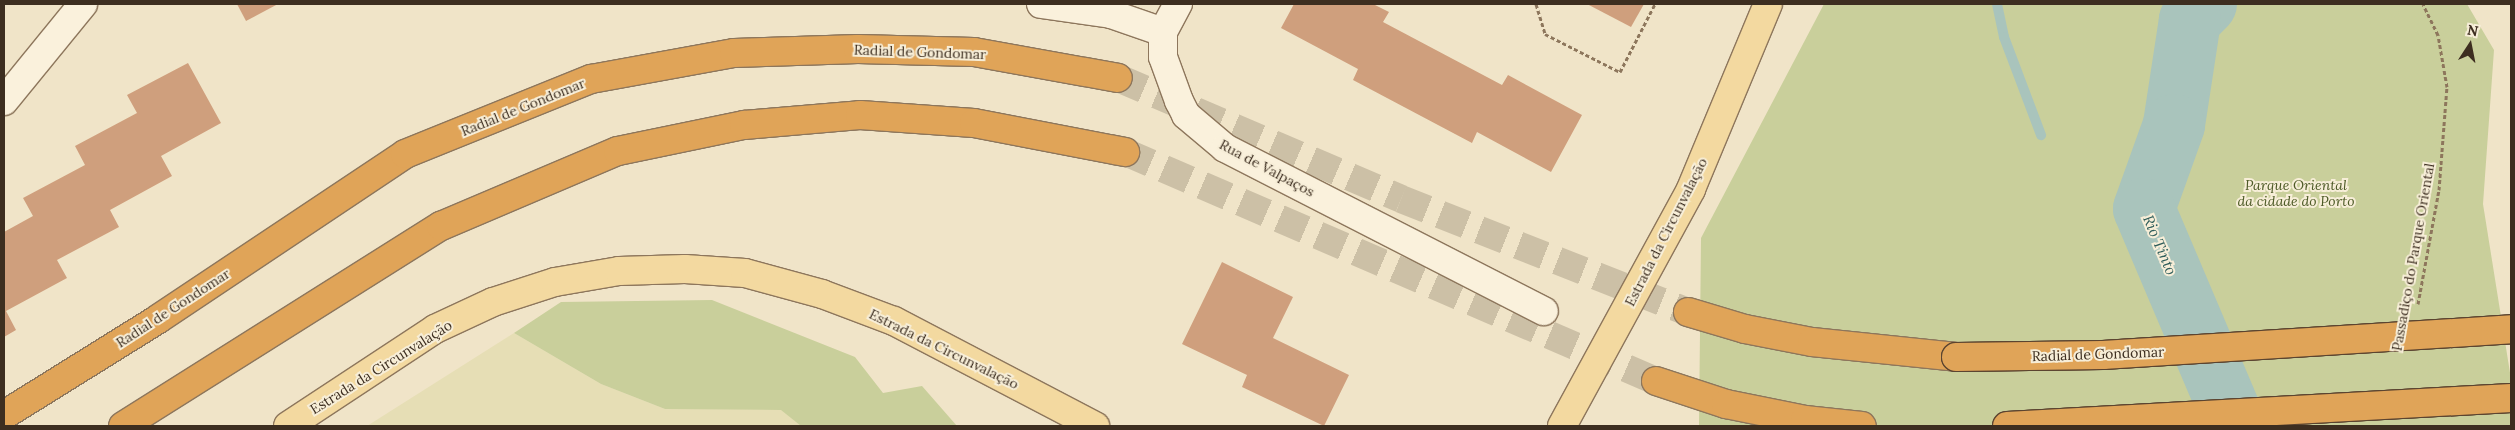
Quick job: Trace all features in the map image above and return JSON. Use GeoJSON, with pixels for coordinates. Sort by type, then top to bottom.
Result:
{"type":"FeatureCollection","features":[{"type":"Feature","properties":{"kind":"highway","name":"Radial de Gondomar"},"geometry":{"type":"LineString","coordinates":[[4,415],[173,309],[405,154],[591,79],[734,53],[858,49],[974,52],[1118,78]]}},
{"type":"Feature","properties":{"kind":"highway"},"geometry":{"type":"LineString","coordinates":[[123,426],[441,226],[618,152],[744,125],[860,115],[974,124],[1125,152]]}},
{"type":"Feature","properties":{"kind":"highway","name":"Radial de Gondomar"},"geometry":{"type":"LineString","coordinates":[[1688,312],[1745,329],[1812,342],[1956,358],[2103,355],[2511,329]]}},
{"type":"Feature","properties":{"kind":"highway"},"geometry":{"type":"LineString","coordinates":[[1656,381],[1726,404],[1805,420],[1862,426]]}},
{"type":"Feature","properties":{"kind":"highway"},"geometry":{"type":"LineString","coordinates":[[2008,426],[2511,398]]}},
{"type":"Feature","properties":{"kind":"main road","name":"Estrada da Circunvalação"},"geometry":{"type":"LineString","coordinates":[[1562,426],[1691,189],[1768,4]]}},
{"type":"Feature","properties":{"kind":"main road","name":"Estrada da Circunvalação"},"geometry":{"type":"LineString","coordinates":[[288,426],[435,329],[493,302],[554,282],[600,274],[684,269],[745,273],[831,297],[894,321],[1095,426]]}},
{"type":"Feature","properties":{"kind":"street"},"geometry":{"type":"LineString","coordinates":[[4,100],[83,4]]}},
{"type":"Feature","properties":{"kind":"street"},"geometry":{"type":"LineString","coordinates":[[1041,4],[1111,14],[1163,32],[1178,4]]}},
{"type":"Feature","properties":{"kind":"street","name":"Rua de Valpaços"},"geometry":{"type":"LineString","coordinates":[[1163,32],[1163,57],[1179,102],[1186,115],[1225,148],[1544,311]]}},
{"type":"Feature","properties":{"kind":"path"},"geometry":{"type":"LineString","coordinates":[[1536,4],[1544,34],[1620,72],[1655,4]]}},
{"type":"Feature","properties":{"kind":"path","name":"Passadiço do Parque Oriental"},"geometry":{"type":"LineString","coordinates":[[2416,313],[2439,190],[2447,87],[2438,35],[2423,4]]}},
{"type":"Feature","properties":{"kind":"shaded area"},"geometry":{"type":"Polygon","coordinates":[[[514,333],[601,384],[665,409],[781,409],[801,426],[367,426],[514,333]]]}},
{"type":"Feature","properties":{"kind":"green space","name":"Parque Oriental da cidade do Porto"},"geometry":{"type":"Polygon","coordinates":[[[1824,4],[2467,4],[2494,50],[2483,204],[2511,379],[2511,426],[1699,426],[1701,238],[1824,4]]]}},
{"type":"Feature","properties":{"kind":"green space"},"geometry":{"type":"Polygon","coordinates":[[[712,300],[855,357],[883,393],[922,386],[957,426],[801,426],[781,410],[665,409],[601,384],[514,333],[561,302],[712,300]]]}},
{"type":"Feature","properties":{"kind":"building"},"geometry":{"type":"Polygon","coordinates":[[[237,4],[278,4],[246,21],[237,4]]]}},
{"type":"Feature","properties":{"kind":"building"},"geometry":{"type":"Polygon","coordinates":[[[1294,4],[1373,4],[1389,12],[1383,22],[1502,85],[1508,75],[1582,115],[1551,172],[1477,132],[1472,143],[1353,80],[1358,69],[1281,28],[1294,4]]]}},
{"type":"Feature","properties":{"kind":"building"},"geometry":{"type":"Polygon","coordinates":[[[1587,4],[1644,4],[1631,27],[1587,4]]]}},
{"type":"Feature","properties":{"kind":"building"},"geometry":{"type":"Polygon","coordinates":[[[188,63],[221,123],[161,156],[172,176],[110,210],[119,227],[57,260],[67,278],[6,311],[16,330],[4,337],[4,232],[33,216],[23,198],[85,165],[75,146],[137,113],[127,95],[188,63]]]}},
{"type":"Feature","properties":{"kind":"building"},"geometry":{"type":"Polygon","coordinates":[[[1222,262],[1293,297],[1273,338],[1349,375],[1324,426],[1242,387],[1247,375],[1182,344],[1222,262]]]}},
{"type":"Feature","properties":{"kind":"waterway"},"geometry":{"type":"LineString","coordinates":[[1997,4],[2004,37],[2041,135]]}},
{"type":"Feature","properties":{"kind":"waterway","name":"Rio Tinto"},"geometry":{"type":"LineString","coordinates":[[2206,4],[2190,20],[2174,125],[2144,209],[2236,426]]}},
{"type":"Feature","properties":{"kind":"tunnel"},"geometry":{"type":"LineString","coordinates":[[1118,78],[1401,199],[1688,312]]}},
{"type":"Feature","properties":{"kind":"tunnel"},"geometry":{"type":"LineString","coordinates":[[1125,152],[1656,381]]}}]}
